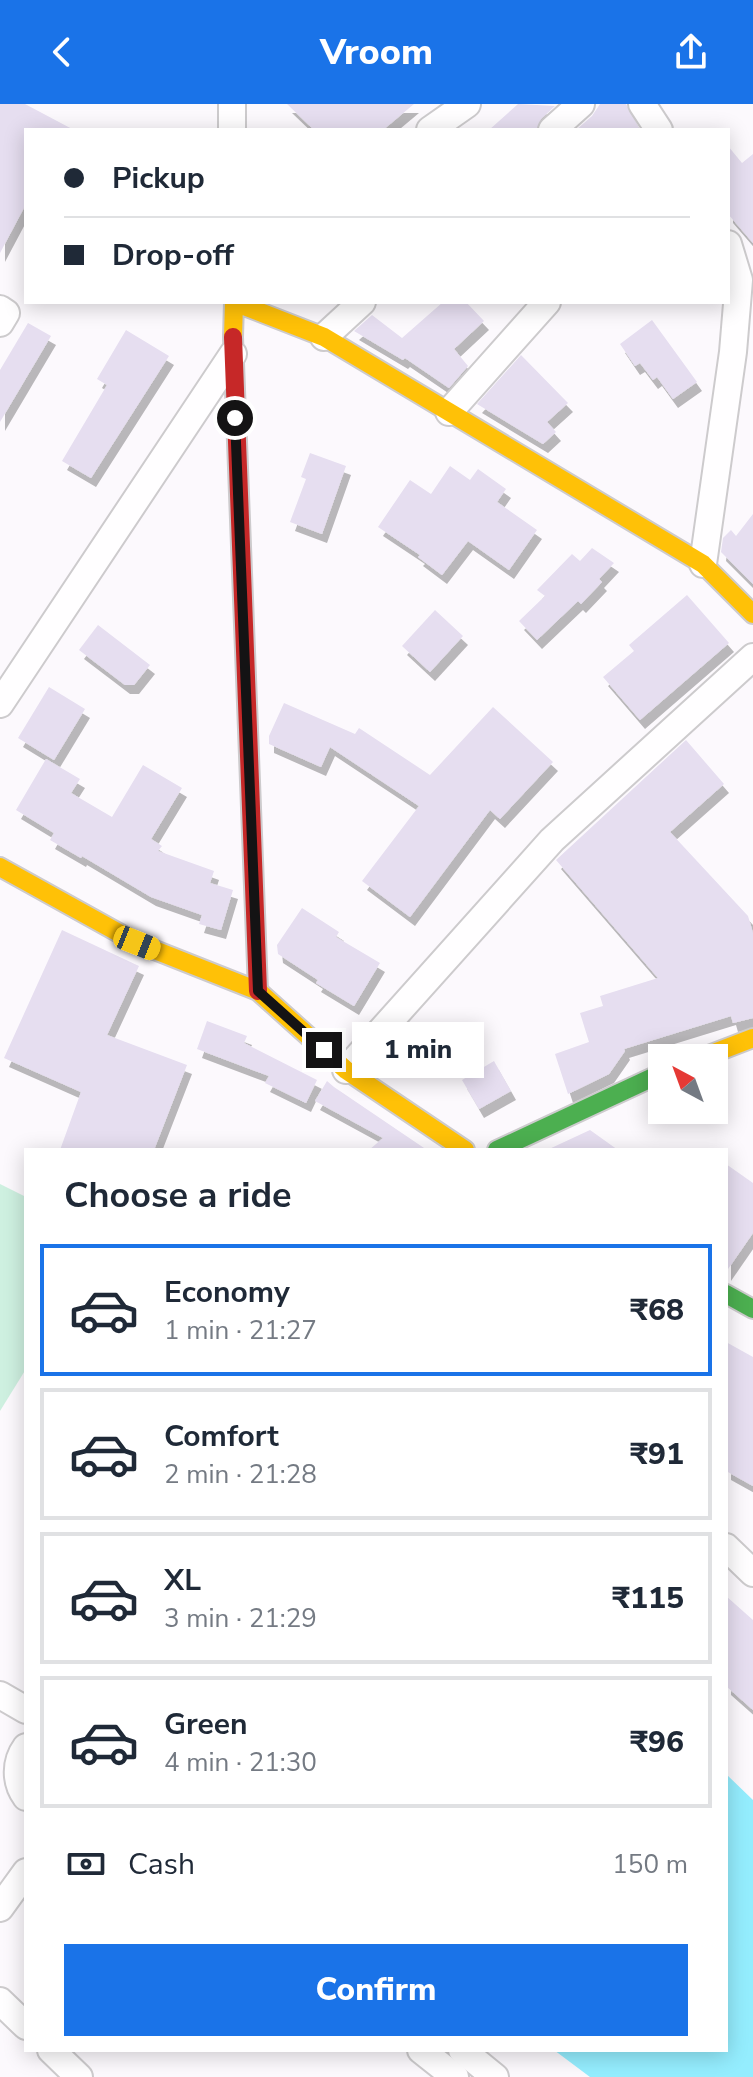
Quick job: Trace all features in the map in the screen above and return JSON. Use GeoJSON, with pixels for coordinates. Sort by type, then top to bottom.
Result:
{"type":"FeatureCollection","features":[{"type":"Feature","properties":{"kind":"street"},"geometry":{"type":"LineString","coordinates":[[433,128],[467,104]]}},
{"type":"Feature","properties":{"kind":"street"},"geometry":{"type":"LineString","coordinates":[[554,128],[581,104]]}},
{"type":"Feature","properties":{"kind":"street"},"geometry":{"type":"LineString","coordinates":[[642,104],[658,128]]}},
{"type":"Feature","properties":{"kind":"street"},"geometry":{"type":"LineString","coordinates":[[703,564],[733,352],[739,280],[730,251]]}},
{"type":"Feature","properties":{"kind":"street"},"geometry":{"type":"LineString","coordinates":[[234,304],[233,354],[258,991]]}},
{"type":"Feature","properties":{"kind":"street"},"geometry":{"type":"LineString","coordinates":[[239,304],[324,337],[703,564],[753,614]]}},
{"type":"Feature","properties":{"kind":"street"},"geometry":{"type":"LineString","coordinates":[[324,337],[360,304]]}},
{"type":"Feature","properties":{"kind":"street"},"geometry":{"type":"LineString","coordinates":[[449,412],[545,304]]}},
{"type":"Feature","properties":{"kind":"street"},"geometry":{"type":"LineString","coordinates":[[0,309],[6,313],[0,323]]}},
{"type":"Feature","properties":{"kind":"street"},"geometry":{"type":"LineString","coordinates":[[0,704],[233,354]]}},
{"type":"Feature","properties":{"kind":"street"},"geometry":{"type":"LineString","coordinates":[[346,1070],[552,840],[753,657]]}},
{"type":"Feature","properties":{"kind":"street"},"geometry":{"type":"LineString","coordinates":[[0,867],[137,943],[258,991],[346,1070],[462,1148]]}},
{"type":"Feature","properties":{"kind":"street"},"geometry":{"type":"LineString","coordinates":[[728,1048],[753,1038]]}},
{"type":"Feature","properties":{"kind":"street"},"geometry":{"type":"LineString","coordinates":[[501,1148],[648,1080]]}},
{"type":"Feature","properties":{"kind":"street"},"geometry":{"type":"LineString","coordinates":[[728,1295],[753,1309]]}},
{"type":"Feature","properties":{"kind":"street"},"geometry":{"type":"LineString","coordinates":[[728,1549],[753,1573]]}},
{"type":"Feature","properties":{"kind":"street"},"geometry":{"type":"LineString","coordinates":[[0,1695],[24,1709]]}},
{"type":"Feature","properties":{"kind":"street"},"geometry":{"type":"LineString","coordinates":[[16,1748],[18,1779],[24,1792]]}},
{"type":"Feature","properties":{"kind":"street"},"geometry":{"type":"LineString","coordinates":[[0,1908],[24,1875]]}},
{"type":"Feature","properties":{"kind":"street"},"geometry":{"type":"LineString","coordinates":[[0,2001],[24,2024]]}},
{"type":"Feature","properties":{"kind":"street"},"geometry":{"type":"LineString","coordinates":[[53,2052],[79,2077]]}},
{"type":"Feature","properties":{"kind":"street"},"geometry":{"type":"LineString","coordinates":[[424,2052],[455,2077]]}},
{"type":"Feature","properties":{"kind":"street"},"geometry":{"type":"LineString","coordinates":[[464,2052],[495,2077]]}},
{"type":"Feature","properties":{"kind":"green space"},"geometry":{"type":"Polygon","coordinates":[[[0,1184],[24,1196],[24,1372],[0,1411],[0,1184]]]}},
{"type":"Feature","properties":{"kind":"water"},"geometry":{"type":"Polygon","coordinates":[[[728,1776],[753,1800],[753,2077],[590,2077],[557,2052],[728,2052],[728,1776]]]}},
{"type":"Feature","properties":{"kind":"building"},"geometry":{"type":"Polygon","coordinates":[[[0,104],[25,104],[70,128],[24,128],[24,208],[0,253],[0,104]]]}},
{"type":"Feature","properties":{"kind":"building"},"geometry":{"type":"Polygon","coordinates":[[[287,104],[414,104],[385,128],[312,128],[287,104]]]}},
{"type":"Feature","properties":{"kind":"building"},"geometry":{"type":"Polygon","coordinates":[[[518,104],[555,106],[541,119],[537,128],[491,128],[518,104]]]}},
{"type":"Feature","properties":{"kind":"building"},"geometry":{"type":"Polygon","coordinates":[[[600,104],[626,104],[639,128],[578,128],[600,104]]]}},
{"type":"Feature","properties":{"kind":"building"},"geometry":{"type":"Polygon","coordinates":[[[730,148],[742,163],[753,154],[753,243],[730,216],[730,148]]]}},
{"type":"Feature","properties":{"kind":"building"},"geometry":{"type":"Polygon","coordinates":[[[441,304],[468,304],[484,321],[454,349],[468,366],[449,388],[405,358],[403,360],[354,331],[372,315],[402,338],[441,304]]]}},
{"type":"Feature","properties":{"kind":"building"},"geometry":{"type":"Polygon","coordinates":[[[652,320],[697,382],[673,399],[657,377],[653,380],[640,363],[635,366],[620,344],[652,320]]]}},
{"type":"Feature","properties":{"kind":"building"},"geometry":{"type":"Polygon","coordinates":[[[28,323],[51,336],[0,422],[0,370],[28,323]]]}},
{"type":"Feature","properties":{"kind":"building"},"geometry":{"type":"Polygon","coordinates":[[[126,330],[169,356],[91,478],[62,461],[107,385],[97,379],[126,330]]]}},
{"type":"Feature","properties":{"kind":"building"},"geometry":{"type":"Polygon","coordinates":[[[521,355],[568,403],[547,422],[556,432],[543,444],[477,404],[521,355]]]}},
{"type":"Feature","properties":{"kind":"building"},"geometry":{"type":"Polygon","coordinates":[[[310,453],[346,466],[322,534],[290,522],[306,479],[301,477],[310,453]]]}},
{"type":"Feature","properties":{"kind":"building"},"geometry":{"type":"Polygon","coordinates":[[[450,466],[470,480],[478,469],[506,489],[497,502],[537,530],[509,570],[468,541],[442,575],[418,557],[420,555],[378,527],[410,480],[431,494],[450,466]]]}},
{"type":"Feature","properties":{"kind":"building"},"geometry":{"type":"Polygon","coordinates":[[[753,514],[753,584],[721,552],[723,538],[731,530],[736,536],[753,514]]]}},
{"type":"Feature","properties":{"kind":"building"},"geometry":{"type":"Polygon","coordinates":[[[592,548],[614,563],[599,579],[602,582],[581,604],[578,601],[537,640],[519,621],[545,596],[537,590],[572,554],[580,561],[592,548]]]}},
{"type":"Feature","properties":{"kind":"building"},"geometry":{"type":"Polygon","coordinates":[[[687,595],[729,643],[640,720],[603,677],[634,651],[629,645],[687,595]]]}},
{"type":"Feature","properties":{"kind":"building"},"geometry":{"type":"Polygon","coordinates":[[[435,610],[463,636],[430,672],[402,646],[435,610]]]}},
{"type":"Feature","properties":{"kind":"building"},"geometry":{"type":"Polygon","coordinates":[[[98,625],[150,665],[134,685],[125,685],[79,650],[98,625]]]}},
{"type":"Feature","properties":{"kind":"building"},"geometry":{"type":"Polygon","coordinates":[[[49,687],[85,709],[54,760],[18,738],[49,687]]]}},
{"type":"Feature","properties":{"kind":"building"},"geometry":{"type":"Polygon","coordinates":[[[284,703],[355,734],[359,728],[430,775],[493,707],[553,762],[500,819],[490,810],[410,917],[362,881],[419,806],[330,747],[321,767],[269,744],[269,736],[284,703]]]}},
{"type":"Feature","properties":{"kind":"building"},"geometry":{"type":"Polygon","coordinates":[[[686,740],[724,784],[670,832],[748,916],[753,933],[753,1018],[733,1023],[731,1016],[624,1049],[609,1074],[568,1094],[555,1054],[589,1042],[580,1013],[603,1006],[600,996],[658,978],[556,860],[686,740]]]}},
{"type":"Feature","properties":{"kind":"building"},"geometry":{"type":"Polygon","coordinates":[[[46,759],[80,779],[71,793],[112,817],[143,765],[182,788],[151,839],[162,846],[158,851],[214,871],[210,883],[233,890],[221,930],[199,924],[202,915],[151,897],[50,840],[54,833],[16,810],[46,759]]]}},
{"type":"Feature","properties":{"kind":"building"},"geometry":{"type":"Polygon","coordinates":[[[302,908],[339,932],[336,937],[380,963],[354,1006],[316,983],[318,980],[278,954],[277,945],[302,908]]]}},
{"type":"Feature","properties":{"kind":"building"},"geometry":{"type":"Polygon","coordinates":[[[62,930],[139,966],[107,1035],[187,1065],[155,1148],[61,1148],[81,1092],[4,1058],[62,930]]]}},
{"type":"Feature","properties":{"kind":"building"},"geometry":{"type":"Polygon","coordinates":[[[207,1021],[247,1036],[244,1043],[317,1080],[306,1103],[265,1083],[269,1076],[197,1049],[207,1021]]]}},
{"type":"Feature","properties":{"kind":"building"},"geometry":{"type":"Polygon","coordinates":[[[494,1061],[511,1091],[479,1109],[462,1080],[494,1061]]]}},
{"type":"Feature","properties":{"kind":"building"},"geometry":{"type":"Polygon","coordinates":[[[327,1081],[424,1148],[371,1148],[383,1138],[315,1101],[327,1081]]]}},
{"type":"Feature","properties":{"kind":"building"},"geometry":{"type":"Polygon","coordinates":[[[590,1130],[615,1148],[551,1148],[590,1130]]]}},
{"type":"Feature","properties":{"kind":"building"},"geometry":{"type":"Polygon","coordinates":[[[728,1165],[753,1183],[753,1233],[728,1269],[728,1165]]]}},
{"type":"Feature","properties":{"kind":"building"},"geometry":{"type":"Polygon","coordinates":[[[728,1343],[753,1357],[753,1486],[728,1472],[728,1343]]]}},
{"type":"Feature","properties":{"kind":"building"},"geometry":{"type":"Polygon","coordinates":[[[728,1598],[753,1620],[753,1710],[728,1688],[728,1598]]]}},
{"type":"Feature","properties":{"kind":"traffic: fast"},"geometry":{"type":"LineString","coordinates":[[501,1148],[648,1080]]}},
{"type":"Feature","properties":{"kind":"traffic: fast"},"geometry":{"type":"LineString","coordinates":[[728,1295],[753,1309]]}},
{"type":"Feature","properties":{"kind":"traffic: slow"},"geometry":{"type":"LineString","coordinates":[[233,337],[234,304]]}},
{"type":"Feature","properties":{"kind":"traffic: slow"},"geometry":{"type":"LineString","coordinates":[[239,304],[324,337],[703,564],[753,614]]}},
{"type":"Feature","properties":{"kind":"traffic: slow"},"geometry":{"type":"LineString","coordinates":[[0,867],[137,943],[258,991],[346,1070],[462,1148]]}},
{"type":"Feature","properties":{"kind":"traffic: slow"},"geometry":{"type":"LineString","coordinates":[[728,1048],[753,1038]]}},
{"type":"Feature","properties":{"kind":"traffic: jam"},"geometry":{"type":"LineString","coordinates":[[233,337],[258,991]]}},
{"type":"Feature","properties":{"kind":"route"},"geometry":{"type":"LineString","coordinates":[[235,418],[258,991],[324,1050]]}}]}
